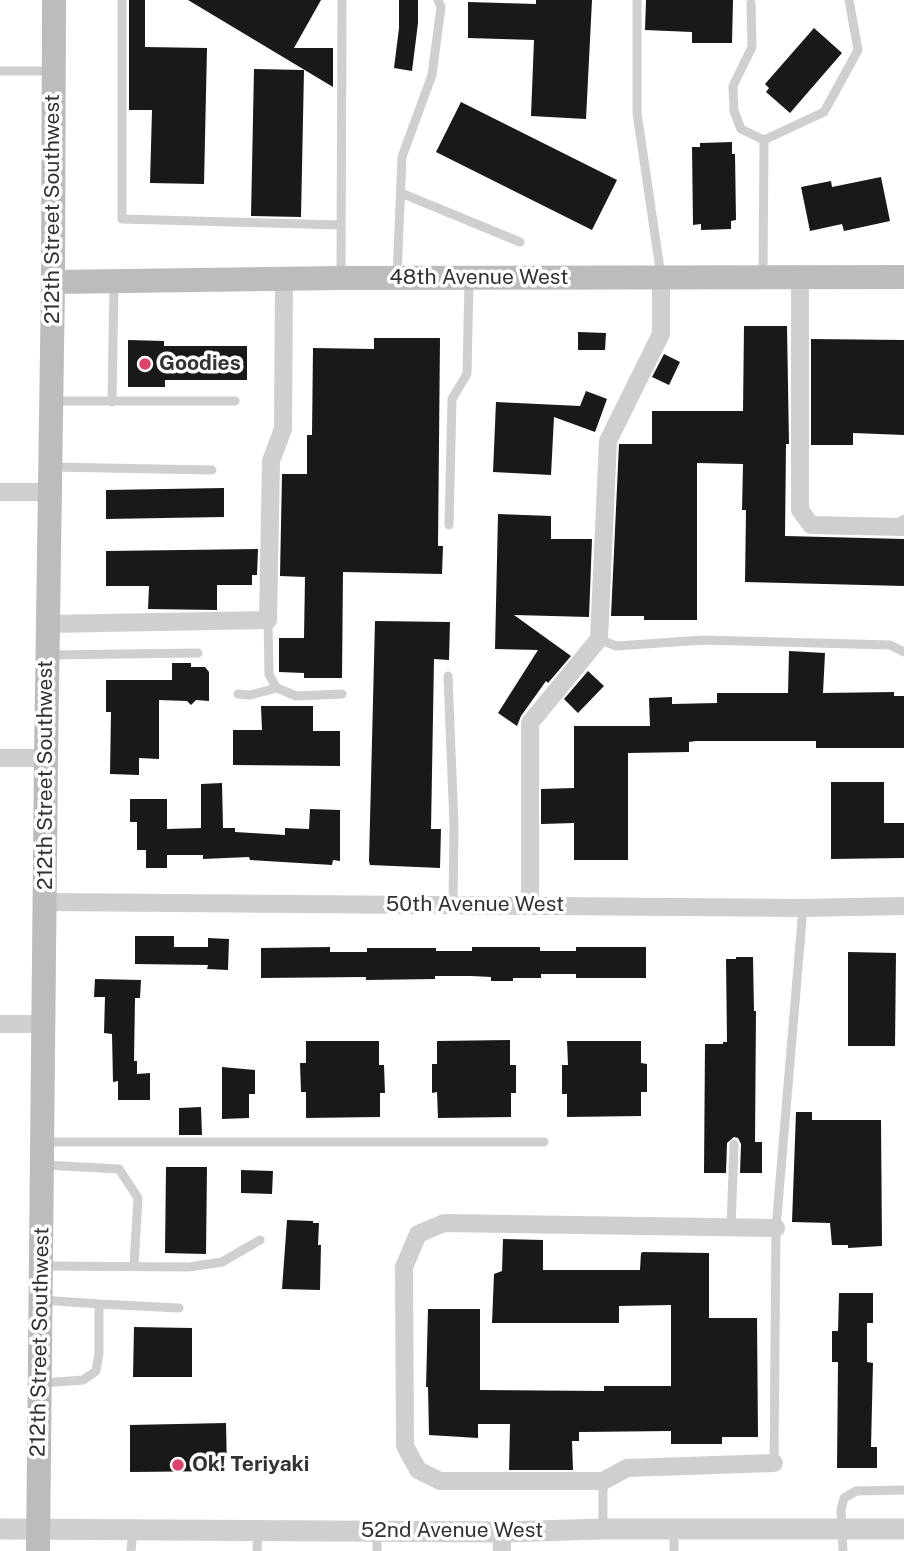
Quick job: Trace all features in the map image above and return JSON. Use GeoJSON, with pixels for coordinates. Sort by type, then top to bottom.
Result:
{"type":"FeatureCollection","features":[{"type":"Feature","properties":{"kind":"main road","name":"212th Street Southwest"},"geometry":{"type":"LineString","coordinates":[[38,1540],[49,492],[54,282],[54,0]]}},
{"type":"Feature","properties":{"kind":"main road","name":"48th Avenue West"},"geometry":{"type":"LineString","coordinates":[[54,282],[396,277],[904,277]]}},
{"type":"Feature","properties":{"kind":"street"},"geometry":{"type":"LineString","coordinates":[[800,277],[800,510],[811,525],[902,527],[904,524]]}},
{"type":"Feature","properties":{"kind":"street"},"geometry":{"type":"LineString","coordinates":[[48,624],[268,620],[271,461],[283,429],[284,278]]}},
{"type":"Feature","properties":{"kind":"street"},"geometry":{"type":"LineString","coordinates":[[530,905],[530,723],[599,639],[608,440],[661,334],[661,278]]}},
{"type":"Feature","properties":{"kind":"street"},"geometry":{"type":"LineString","coordinates":[[0,492],[49,492]]}},
{"type":"Feature","properties":{"kind":"street"},"geometry":{"type":"LineString","coordinates":[[0,758],[46,758]]}},
{"type":"Feature","properties":{"kind":"street","name":"50th Avenue West"},"geometry":{"type":"LineString","coordinates":[[46,902],[803,908],[904,906]]}},
{"type":"Feature","properties":{"kind":"street"},"geometry":{"type":"LineString","coordinates":[[0,1024],[45,1024]]}},
{"type":"Feature","properties":{"kind":"street"},"geometry":{"type":"LineString","coordinates":[[774,1463],[626,1468],[603,1481],[440,1481],[418,1470],[405,1446],[404,1267],[418,1234],[444,1223],[776,1228]]}},
{"type":"Feature","properties":{"kind":"street","name":"52nd Avenue West"},"geometry":{"type":"LineString","coordinates":[[0,1529],[38,1540],[133,1529],[258,1540],[377,1541],[502,1541],[603,1529],[904,1529]]}},
{"type":"Feature","properties":{"kind":"lane"},"geometry":{"type":"LineString","coordinates":[[122,0],[122,219],[341,225]]}},
{"type":"Feature","properties":{"kind":"lane"},"geometry":{"type":"LineString","coordinates":[[341,278],[342,0]]}},
{"type":"Feature","properties":{"kind":"lane"},"geometry":{"type":"LineString","coordinates":[[396,277],[402,157],[432,75],[441,7],[438,0]]}},
{"type":"Feature","properties":{"kind":"lane"},"geometry":{"type":"LineString","coordinates":[[637,0],[637,113],[661,278]]}},
{"type":"Feature","properties":{"kind":"lane"},"geometry":{"type":"LineString","coordinates":[[751,3],[752,47],[733,86],[734,111],[741,129],[764,140],[824,113],[858,50],[849,0]]}},
{"type":"Feature","properties":{"kind":"lane"},"geometry":{"type":"LineString","coordinates":[[0,71],[52,71]]}},
{"type":"Feature","properties":{"kind":"lane"},"geometry":{"type":"LineString","coordinates":[[763,277],[764,140]]}},
{"type":"Feature","properties":{"kind":"lane"},"geometry":{"type":"LineString","coordinates":[[401,193],[520,242]]}},
{"type":"Feature","properties":{"kind":"lane"},"geometry":{"type":"LineString","coordinates":[[449,525],[452,399],[467,374],[470,278]]}},
{"type":"Feature","properties":{"kind":"lane"},"geometry":{"type":"LineString","coordinates":[[112,401],[114,280]]}},
{"type":"Feature","properties":{"kind":"lane"},"geometry":{"type":"LineString","coordinates":[[51,401],[234,401]]}},
{"type":"Feature","properties":{"kind":"lane"},"geometry":{"type":"LineString","coordinates":[[50,467],[212,470]]}},
{"type":"Feature","properties":{"kind":"lane"},"geometry":{"type":"LineString","coordinates":[[268,620],[269,675],[277,688],[296,696],[342,694]]}},
{"type":"Feature","properties":{"kind":"lane"},"geometry":{"type":"LineString","coordinates":[[599,639],[616,646],[704,640],[890,645],[904,652]]}},
{"type":"Feature","properties":{"kind":"lane"},"geometry":{"type":"LineString","coordinates":[[47,655],[198,653]]}},
{"type":"Feature","properties":{"kind":"lane"},"geometry":{"type":"LineString","coordinates":[[447,676],[454,825],[453,905]]}},
{"type":"Feature","properties":{"kind":"lane"},"geometry":{"type":"LineString","coordinates":[[238,694],[250,695],[277,688]]}},
{"type":"Feature","properties":{"kind":"lane"},"geometry":{"type":"LineString","coordinates":[[774,1463],[776,1228],[803,908]]}},
{"type":"Feature","properties":{"kind":"lane"},"geometry":{"type":"LineString","coordinates":[[43,1154],[544,1142]]}},
{"type":"Feature","properties":{"kind":"lane"},"geometry":{"type":"LineString","coordinates":[[731,1227],[734,1144]]}},
{"type":"Feature","properties":{"kind":"lane"},"geometry":{"type":"LineString","coordinates":[[43,1154],[119,1169],[138,1198],[134,1265]]}},
{"type":"Feature","properties":{"kind":"lane"},"geometry":{"type":"LineString","coordinates":[[41,1266],[189,1266],[222,1262],[260,1240]]}},
{"type":"Feature","properties":{"kind":"lane"},"geometry":{"type":"LineString","coordinates":[[41,1300],[179,1308]]}},
{"type":"Feature","properties":{"kind":"lane"},"geometry":{"type":"LineString","coordinates":[[40,1383],[83,1380],[96,1371],[99,1353],[99,1304]]}},
{"type":"Feature","properties":{"kind":"lane"},"geometry":{"type":"LineString","coordinates":[[603,1481],[603,1529]]}},
{"type":"Feature","properties":{"kind":"lane"},"geometry":{"type":"LineString","coordinates":[[843,1551],[842,1503],[848,1495],[860,1491],[904,1490]]}},
{"type":"Feature","properties":{"kind":"lane"},"geometry":{"type":"LineString","coordinates":[[131,1551],[133,1529]]}},
{"type":"Feature","properties":{"kind":"lane"},"geometry":{"type":"LineString","coordinates":[[674,1529],[674,1551]]}},
{"type":"Feature","properties":{"kind":"building"},"geometry":{"type":"Polygon","coordinates":[[[129,0],[145,0],[145,47],[207,48],[204,184],[150,183],[152,110],[129,110],[129,0]]]}},
{"type":"Feature","properties":{"kind":"building"},"geometry":{"type":"Polygon","coordinates":[[[188,0],[321,0],[294,48],[333,48],[333,87],[188,0]]]}},
{"type":"Feature","properties":{"kind":"building"},"geometry":{"type":"Polygon","coordinates":[[[399,0],[418,0],[412,71],[394,68],[399,0]]]}},
{"type":"Feature","properties":{"kind":"building"},"geometry":{"type":"Polygon","coordinates":[[[536,0],[592,0],[586,119],[531,116],[534,40],[468,38],[468,2],[536,4],[536,0]]]}},
{"type":"Feature","properties":{"kind":"building"},"geometry":{"type":"Polygon","coordinates":[[[646,0],[733,0],[732,43],[692,43],[692,32],[645,30],[646,0]]]}},
{"type":"Feature","properties":{"kind":"building"},"geometry":{"type":"Polygon","coordinates":[[[814,28],[842,53],[790,113],[766,92],[769,88],[765,84],[814,28]]]}},
{"type":"Feature","properties":{"kind":"building"},"geometry":{"type":"Polygon","coordinates":[[[254,69],[304,70],[301,217],[251,216],[254,69]]]}},
{"type":"Feature","properties":{"kind":"building"},"geometry":{"type":"Polygon","coordinates":[[[461,102],[617,180],[592,230],[436,152],[461,102]]]}},
{"type":"Feature","properties":{"kind":"building"},"geometry":{"type":"Polygon","coordinates":[[[732,142],[732,154],[735,154],[736,220],[731,221],[731,229],[701,230],[701,224],[693,225],[692,147],[700,147],[700,143],[732,142]]]}},
{"type":"Feature","properties":{"kind":"building"},"geometry":{"type":"Polygon","coordinates":[[[881,177],[890,221],[844,231],[842,224],[810,231],[801,187],[831,181],[832,187],[881,177]]]}},
{"type":"Feature","properties":{"kind":"building"},"geometry":{"type":"Polygon","coordinates":[[[744,326],[787,326],[789,444],[786,444],[785,536],[904,539],[904,586],[745,582],[746,510],[742,510],[743,464],[697,463],[697,620],[644,620],[644,616],[611,616],[619,444],[652,444],[652,411],[743,411],[744,326]]]}},
{"type":"Feature","properties":{"kind":"building"},"geometry":{"type":"Polygon","coordinates":[[[578,332],[606,333],[605,350],[578,350],[578,332]]]}},
{"type":"Feature","properties":{"kind":"building"},"geometry":{"type":"Polygon","coordinates":[[[374,338],[440,338],[438,546],[443,546],[442,574],[343,572],[342,678],[304,678],[304,673],[279,672],[279,638],[304,638],[305,577],[280,576],[282,474],[307,474],[307,435],[312,435],[313,348],[374,349],[374,338]]]}},
{"type":"Feature","properties":{"kind":"building"},"geometry":{"type":"Polygon","coordinates":[[[811,339],[904,340],[904,435],[853,433],[853,445],[811,445],[811,339]]]}},
{"type":"Feature","properties":{"kind":"building"},"geometry":{"type":"Polygon","coordinates":[[[128,340],[164,341],[164,346],[247,346],[247,380],[165,380],[165,387],[128,387],[128,340]]]}},
{"type":"Feature","properties":{"kind":"building"},"geometry":{"type":"Polygon","coordinates":[[[664,354],[680,362],[669,385],[652,377],[664,354]]]}},
{"type":"Feature","properties":{"kind":"building"},"geometry":{"type":"Polygon","coordinates":[[[586,391],[607,399],[595,432],[554,417],[551,475],[493,472],[496,402],[580,406],[586,391]]]}},
{"type":"Feature","properties":{"kind":"building"},"geometry":{"type":"Polygon","coordinates":[[[224,488],[224,517],[106,519],[106,490],[224,488]]]}},
{"type":"Feature","properties":{"kind":"building"},"geometry":{"type":"Polygon","coordinates":[[[498,514],[551,516],[551,539],[592,539],[589,617],[514,615],[571,656],[548,683],[546,681],[517,726],[498,713],[538,650],[495,649],[498,514]]]}},
{"type":"Feature","properties":{"kind":"building"},"geometry":{"type":"Polygon","coordinates":[[[258,549],[257,575],[252,575],[252,585],[217,585],[217,610],[148,609],[149,586],[106,586],[106,551],[258,549]]]}},
{"type":"Feature","properties":{"kind":"building"},"geometry":{"type":"Polygon","coordinates":[[[375,621],[450,622],[449,660],[434,659],[431,829],[441,829],[440,868],[370,865],[375,621]]]}},
{"type":"Feature","properties":{"kind":"building"},"geometry":{"type":"Polygon","coordinates":[[[789,651],[825,653],[823,693],[894,692],[894,696],[904,696],[904,748],[816,748],[816,741],[696,741],[689,742],[689,752],[628,753],[628,860],[574,860],[574,823],[541,824],[541,789],[574,788],[574,726],[650,726],[649,698],[672,697],[672,704],[717,703],[717,693],[788,693],[789,651]]]}},
{"type":"Feature","properties":{"kind":"building"},"geometry":{"type":"Polygon","coordinates":[[[172,663],[191,663],[191,667],[205,667],[209,672],[209,701],[196,700],[191,705],[187,701],[159,700],[159,759],[139,758],[139,775],[110,774],[111,712],[106,712],[106,680],[172,680],[172,663]]]}},
{"type":"Feature","properties":{"kind":"building"},"geometry":{"type":"Polygon","coordinates":[[[588,671],[604,686],[578,713],[564,699],[588,671]]]}},
{"type":"Feature","properties":{"kind":"building"},"geometry":{"type":"Polygon","coordinates":[[[261,706],[313,706],[313,731],[340,731],[340,766],[233,765],[233,730],[262,730],[261,706]]]}},
{"type":"Feature","properties":{"kind":"building"},"geometry":{"type":"Polygon","coordinates":[[[831,782],[884,782],[884,823],[904,823],[904,858],[831,859],[831,782]]]}},
{"type":"Feature","properties":{"kind":"building"},"geometry":{"type":"Polygon","coordinates":[[[222,783],[223,828],[235,828],[235,832],[285,835],[285,828],[309,829],[310,809],[340,810],[340,861],[333,860],[332,865],[250,860],[249,857],[203,859],[203,855],[167,855],[167,868],[146,868],[146,850],[137,850],[137,822],[130,822],[130,799],[167,799],[167,829],[201,828],[201,784],[222,783]]]}},
{"type":"Feature","properties":{"kind":"building"},"geometry":{"type":"Polygon","coordinates":[[[135,936],[174,936],[174,947],[208,947],[208,938],[229,939],[228,970],[207,969],[208,965],[135,964],[135,936]]]}},
{"type":"Feature","properties":{"kind":"building"},"geometry":{"type":"Polygon","coordinates":[[[330,947],[330,952],[367,952],[367,948],[472,951],[472,947],[540,947],[540,951],[576,951],[576,947],[646,947],[646,978],[576,978],[576,974],[541,974],[541,978],[513,978],[513,981],[491,981],[491,977],[471,976],[366,980],[366,977],[261,978],[261,948],[330,947]]]}},
{"type":"Feature","properties":{"kind":"building"},"geometry":{"type":"Polygon","coordinates":[[[848,952],[896,953],[895,1046],[848,1046],[848,952]]]}},
{"type":"Feature","properties":{"kind":"building"},"geometry":{"type":"Polygon","coordinates":[[[753,957],[756,1011],[755,1142],[762,1142],[762,1173],[740,1173],[741,1144],[738,1138],[734,1137],[727,1143],[726,1173],[704,1173],[705,1044],[727,1042],[726,959],[753,957]]]}},
{"type":"Feature","properties":{"kind":"building"},"geometry":{"type":"Polygon","coordinates":[[[95,979],[141,980],[140,998],[135,998],[134,1061],[137,1061],[137,1074],[150,1073],[150,1100],[118,1100],[118,1081],[113,1082],[112,1034],[104,1033],[105,997],[94,997],[95,979]]]}},
{"type":"Feature","properties":{"kind":"building"},"geometry":{"type":"Polygon","coordinates":[[[510,1040],[510,1065],[516,1065],[516,1093],[511,1093],[511,1117],[438,1118],[437,1092],[432,1093],[432,1064],[437,1064],[437,1041],[510,1040]]]}},
{"type":"Feature","properties":{"kind":"building"},"geometry":{"type":"Polygon","coordinates":[[[306,1041],[379,1041],[379,1065],[384,1065],[385,1093],[380,1093],[380,1117],[306,1118],[306,1092],[301,1092],[300,1063],[306,1063],[306,1041]]]}},
{"type":"Feature","properties":{"kind":"building"},"geometry":{"type":"Polygon","coordinates":[[[567,1041],[641,1041],[641,1063],[647,1064],[647,1092],[641,1092],[641,1116],[567,1117],[567,1094],[562,1094],[562,1065],[568,1065],[567,1041]]]}},
{"type":"Feature","properties":{"kind":"building"},"geometry":{"type":"Polygon","coordinates":[[[222,1067],[255,1070],[255,1094],[249,1094],[249,1118],[222,1119],[222,1067]]]}},
{"type":"Feature","properties":{"kind":"building"},"geometry":{"type":"Polygon","coordinates":[[[201,1107],[202,1135],[179,1135],[179,1108],[201,1107]]]}},
{"type":"Feature","properties":{"kind":"building"},"geometry":{"type":"Polygon","coordinates":[[[796,1112],[812,1112],[812,1120],[881,1120],[882,1246],[848,1248],[848,1245],[832,1245],[830,1223],[792,1222],[796,1112]]]}},
{"type":"Feature","properties":{"kind":"building"},"geometry":{"type":"Polygon","coordinates":[[[166,1167],[207,1167],[206,1254],[165,1253],[166,1167]]]}},
{"type":"Feature","properties":{"kind":"building"},"geometry":{"type":"Polygon","coordinates":[[[241,1170],[273,1171],[272,1194],[241,1193],[241,1170]]]}},
{"type":"Feature","properties":{"kind":"building"},"geometry":{"type":"Polygon","coordinates":[[[287,1220],[319,1223],[320,1290],[282,1289],[287,1220]]]}},
{"type":"Feature","properties":{"kind":"building"},"geometry":{"type":"Polygon","coordinates":[[[503,1239],[543,1240],[543,1270],[640,1270],[643,1252],[709,1253],[709,1318],[757,1318],[758,1437],[722,1437],[722,1444],[671,1444],[671,1431],[579,1432],[579,1441],[572,1441],[573,1470],[509,1470],[510,1424],[478,1424],[478,1438],[429,1435],[426,1387],[428,1309],[480,1309],[480,1390],[604,1391],[604,1386],[671,1386],[671,1305],[619,1306],[619,1323],[492,1323],[494,1274],[502,1271],[503,1239]]]}},
{"type":"Feature","properties":{"kind":"building"},"geometry":{"type":"Polygon","coordinates":[[[839,1293],[873,1293],[873,1323],[867,1323],[867,1362],[873,1363],[871,1447],[877,1447],[877,1468],[837,1468],[838,1362],[832,1362],[832,1331],[838,1331],[839,1293]]]}},
{"type":"Feature","properties":{"kind":"building"},"geometry":{"type":"Polygon","coordinates":[[[134,1327],[192,1328],[192,1377],[133,1377],[134,1327]]]}},
{"type":"Feature","properties":{"kind":"building"},"geometry":{"type":"Polygon","coordinates":[[[226,1423],[227,1471],[130,1472],[130,1425],[226,1423]]]}},
{"type":"Feature","properties":{"kind":"place","name":"Goodies"},"geometry":{"type":"Point","coordinates":[145,364]}},
{"type":"Feature","properties":{"kind":"place","name":"Ok! Teriyaki"},"geometry":{"type":"Point","coordinates":[178,1465]}}]}
